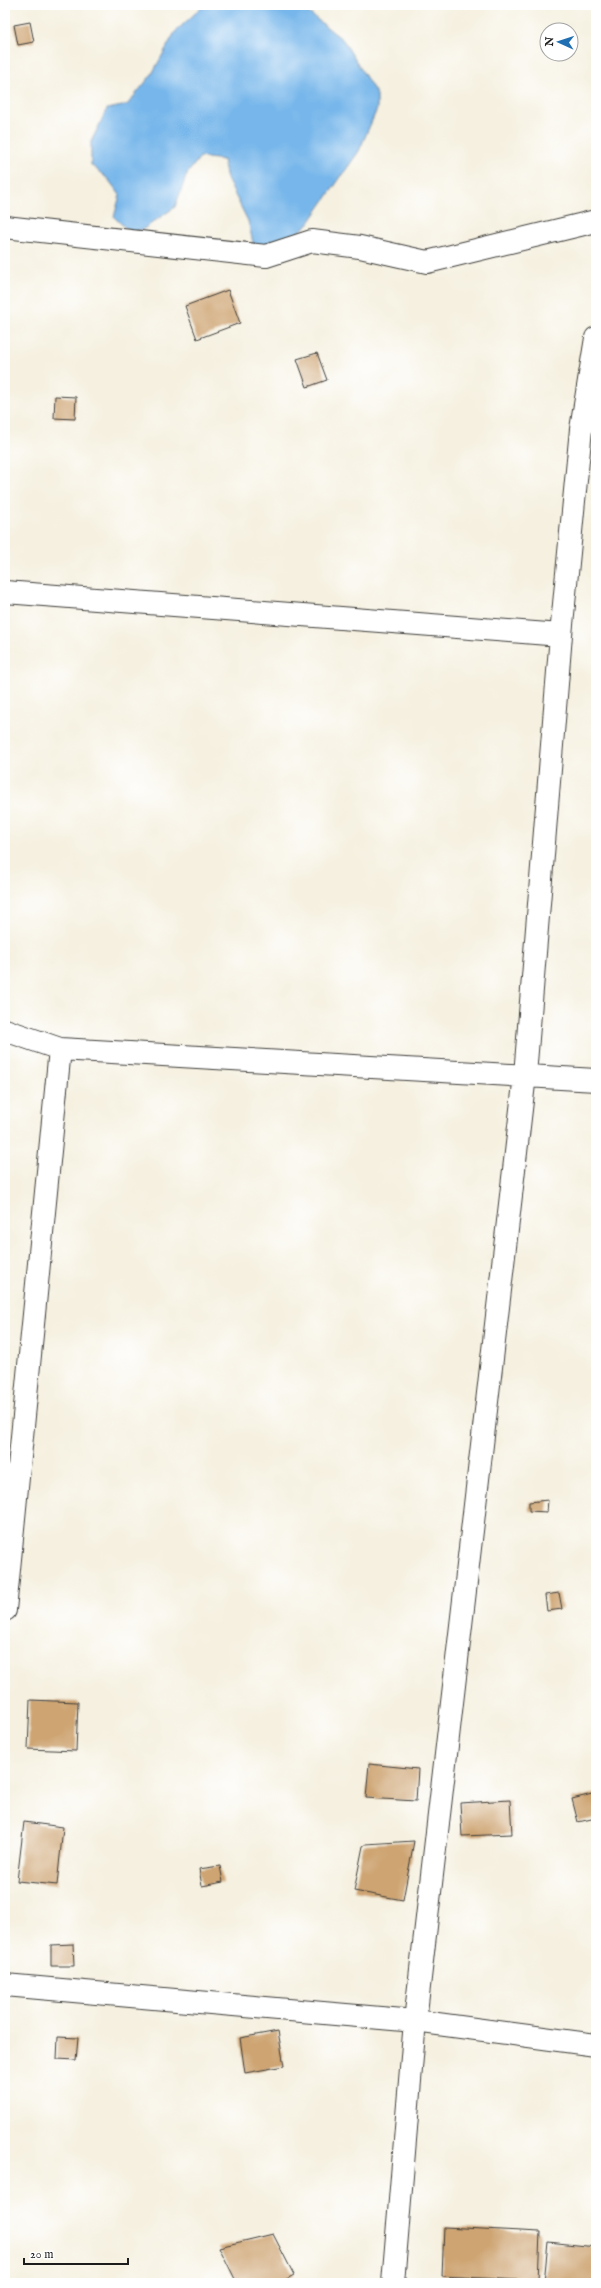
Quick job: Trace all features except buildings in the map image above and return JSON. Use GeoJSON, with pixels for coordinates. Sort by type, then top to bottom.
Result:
{"type":"FeatureCollection","features":[{"type":"Feature","properties":{"kind":"street"},"geometry":{"type":"LineString","coordinates":[[5,227],[266,256],[312,241],[360,247],[427,262],[596,221]]}},
{"type":"Feature","properties":{"kind":"street"},"geometry":{"type":"LineString","coordinates":[[393,2283],[415,2021],[525,1075],[561,635],[581,429],[596,338]]}},
{"type":"Feature","properties":{"kind":"street"},"geometry":{"type":"LineString","coordinates":[[5,592],[561,635]]}},
{"type":"Feature","properties":{"kind":"street"},"geometry":{"type":"LineString","coordinates":[[5,1030],[60,1049],[596,1080]]}},
{"type":"Feature","properties":{"kind":"street"},"geometry":{"type":"LineString","coordinates":[[5,1610],[60,1049]]}},
{"type":"Feature","properties":{"kind":"street"},"geometry":{"type":"LineString","coordinates":[[5,1985],[415,2021],[596,2045]]}},
{"type":"Feature","properties":{"kind":"water"},"geometry":{"type":"Polygon","coordinates":[[[204,5],[299,5],[343,40],[377,95],[377,109],[359,151],[308,224],[288,241],[254,247],[248,221],[227,179],[223,160],[200,157],[187,174],[175,207],[142,230],[130,232],[114,217],[120,195],[108,179],[91,165],[91,142],[107,109],[127,105],[152,74],[175,32],[204,5]]]}}]}
